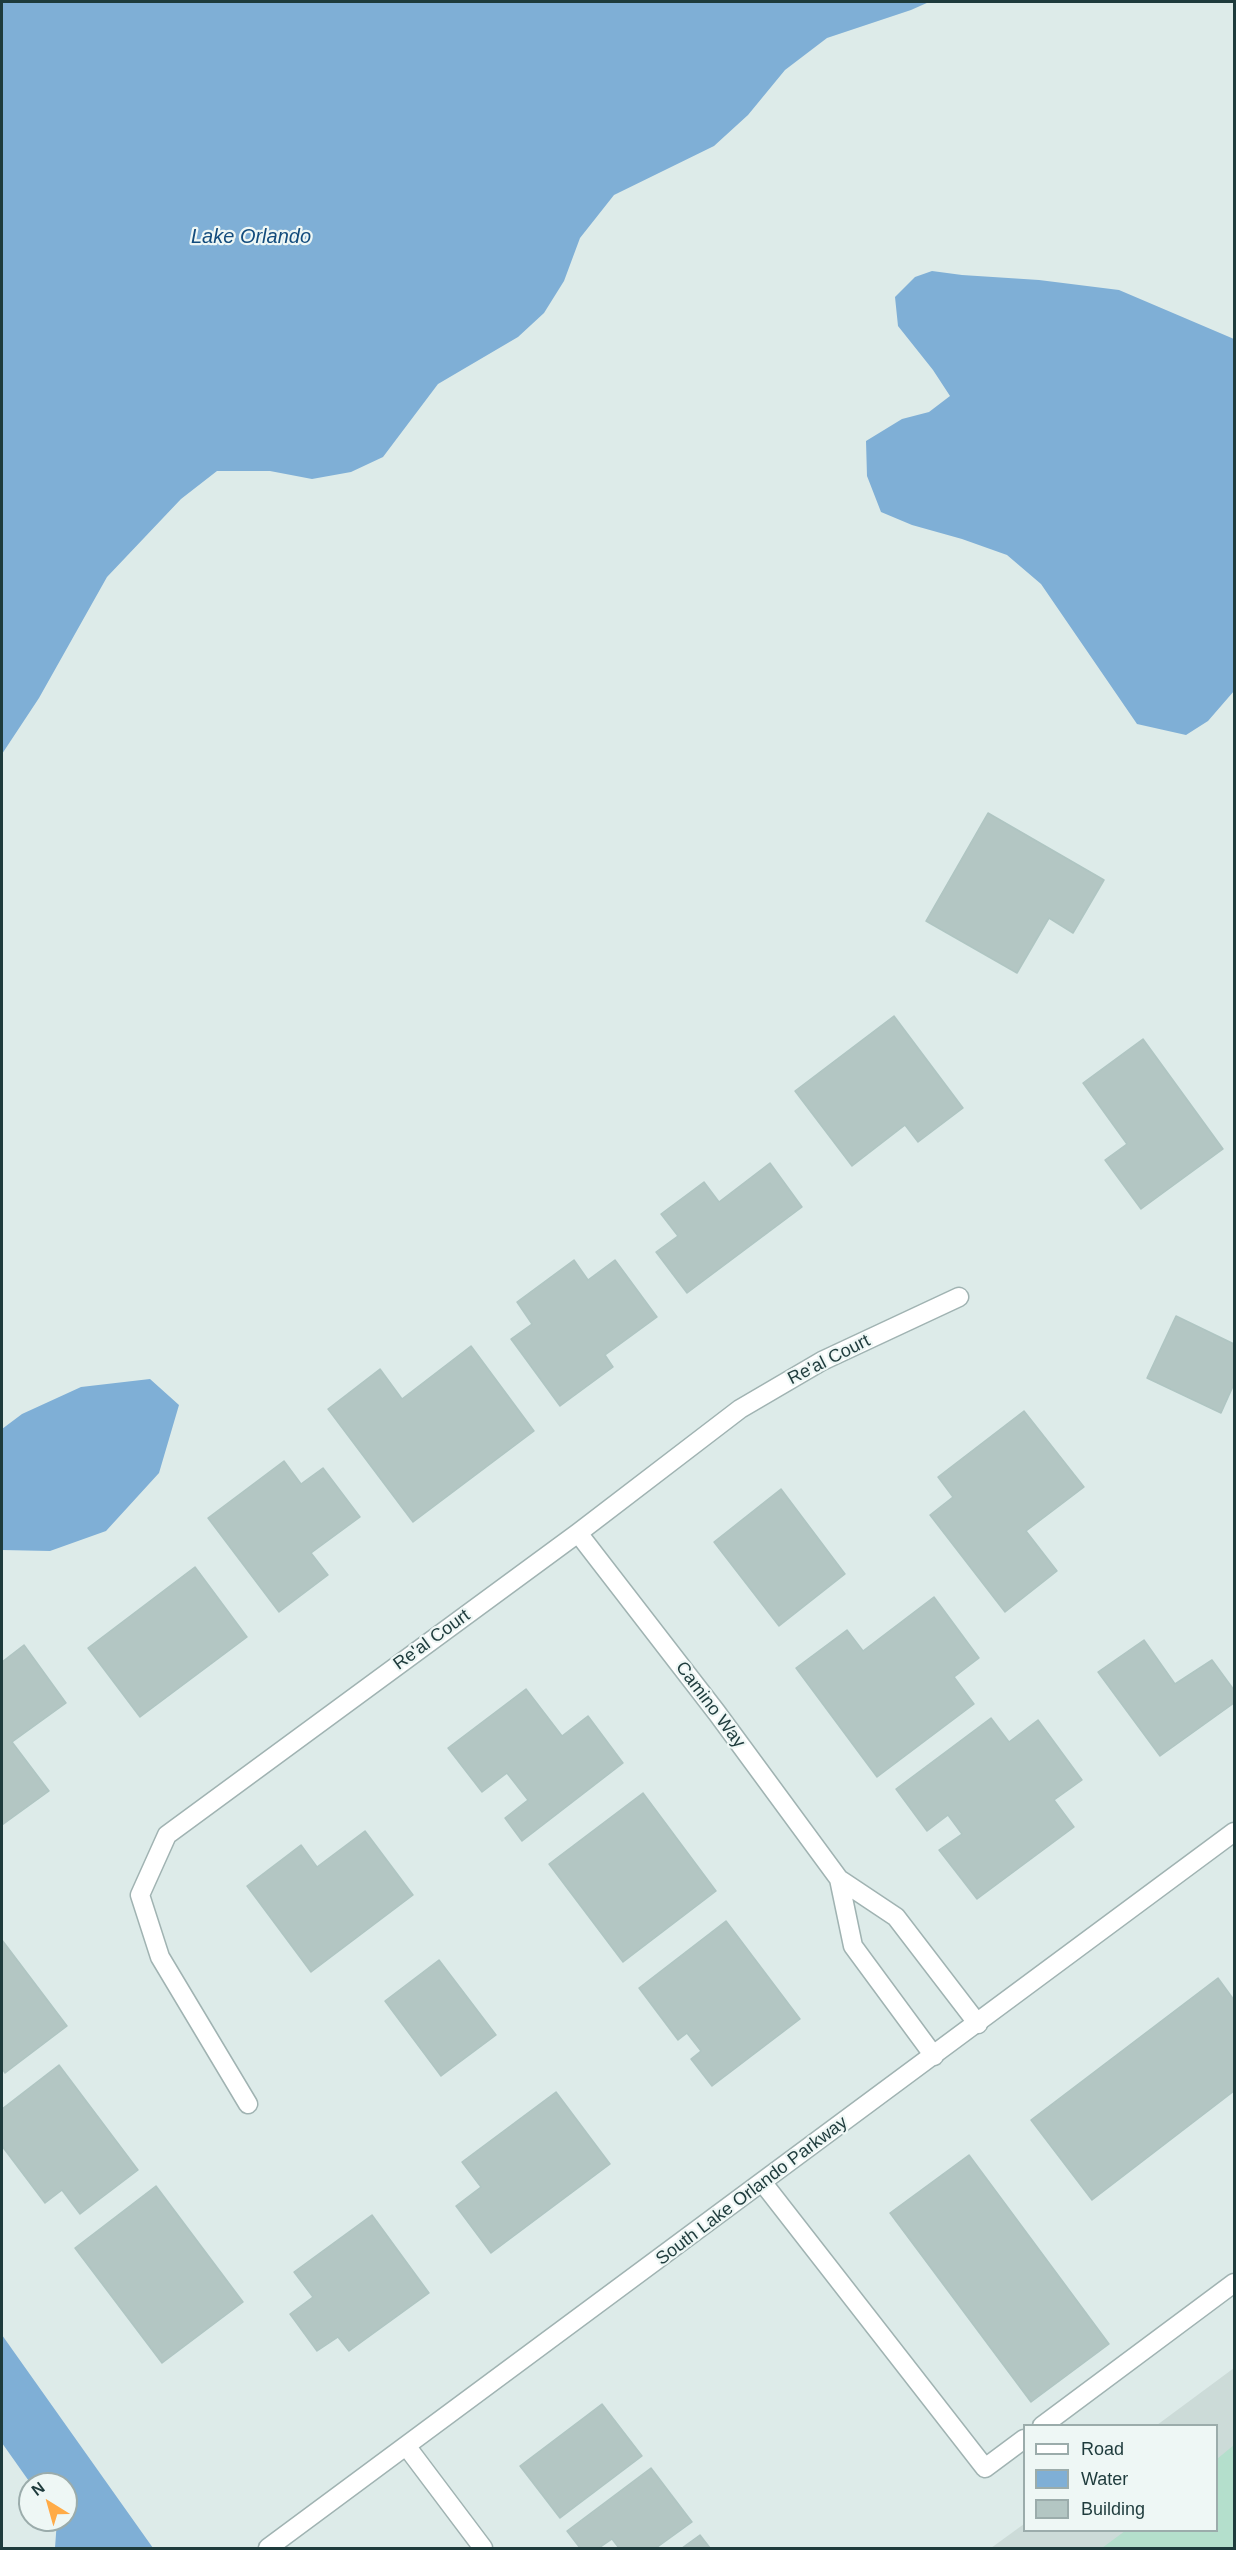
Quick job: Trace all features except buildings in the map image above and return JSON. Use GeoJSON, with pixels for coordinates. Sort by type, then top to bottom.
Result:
{"type":"FeatureCollection","features":[{"type":"Feature","properties":{"kind":"street","name":"Re'al Court"},"geometry":{"type":"LineString","coordinates":[[248,2104],[160,1957],[140,1895],[167,1835],[578,1533],[740,1409],[822,1361],[959,1298]]}},
{"type":"Feature","properties":{"kind":"street","name":"Camino Way"},"geometry":{"type":"LineString","coordinates":[[578,1533],[717,1713],[839,1879],[896,1917],[978,2024]]}},
{"type":"Feature","properties":{"kind":"street","name":"South Lake Orlando Parkway"},"geometry":{"type":"LineString","coordinates":[[268,2548],[978,2024],[1234,1832]]}},
{"type":"Feature","properties":{"kind":"street","name":"Camino Way"},"geometry":{"type":"LineString","coordinates":[[839,1879],[853,1946],[934,2056]]}},
{"type":"Feature","properties":{"kind":"street"},"geometry":{"type":"LineString","coordinates":[[763,2182],[985,2468],[1023,2440]]}},
{"type":"Feature","properties":{"kind":"street"},"geometry":{"type":"LineString","coordinates":[[1045,2424],[1234,2283]]}},
{"type":"Feature","properties":{"kind":"street"},"geometry":{"type":"LineString","coordinates":[[407,2447],[483,2548]]}},
{"type":"Feature","properties":{"kind":"shaded area"},"geometry":{"type":"Polygon","coordinates":[[[1234,2368],[1234,2548],[991,2548],[1023,2525],[1023,2532],[1218,2532],[1218,2424],[1158,2424],[1234,2368]]]}},
{"type":"Feature","properties":{"kind":"green space"},"geometry":{"type":"Polygon","coordinates":[[[1234,2445],[1234,2548],[1102,2548],[1124,2532],[1218,2532],[1218,2458],[1234,2445]]]}},
{"type":"Feature","properties":{"kind":"water","name":"Lake Orlando"},"geometry":{"type":"Polygon","coordinates":[[[2,2],[929,2],[827,38],[785,70],[748,115],[714,146],[614,195],[580,238],[564,281],[544,313],[518,337],[438,384],[383,457],[351,472],[312,479],[270,471],[217,471],[181,499],[107,577],[39,698],[2,754],[2,2]]]}},
{"type":"Feature","properties":{"kind":"water"},"geometry":{"type":"Polygon","coordinates":[[[932,271],[1039,280],[1119,290],[1234,339],[1234,691],[1208,721],[1186,735],[1137,724],[1041,584],[1007,555],[912,525],[881,512],[867,476],[866,441],[902,419],[929,412],[950,396],[933,370],[898,326],[895,297],[915,277],[932,271]]]}},
{"type":"Feature","properties":{"kind":"water"},"geometry":{"type":"Polygon","coordinates":[[[150,1379],[179,1405],[159,1473],[106,1531],[50,1551],[2,1550],[2,1429],[22,1414],[81,1387],[150,1379]]]}},
{"type":"Feature","properties":{"kind":"water"},"geometry":{"type":"Polygon","coordinates":[[[2,2335],[153,2548],[55,2548],[56,2532],[78,2532],[78,2472],[23,2472],[2,2443],[2,2335]]]}}]}
